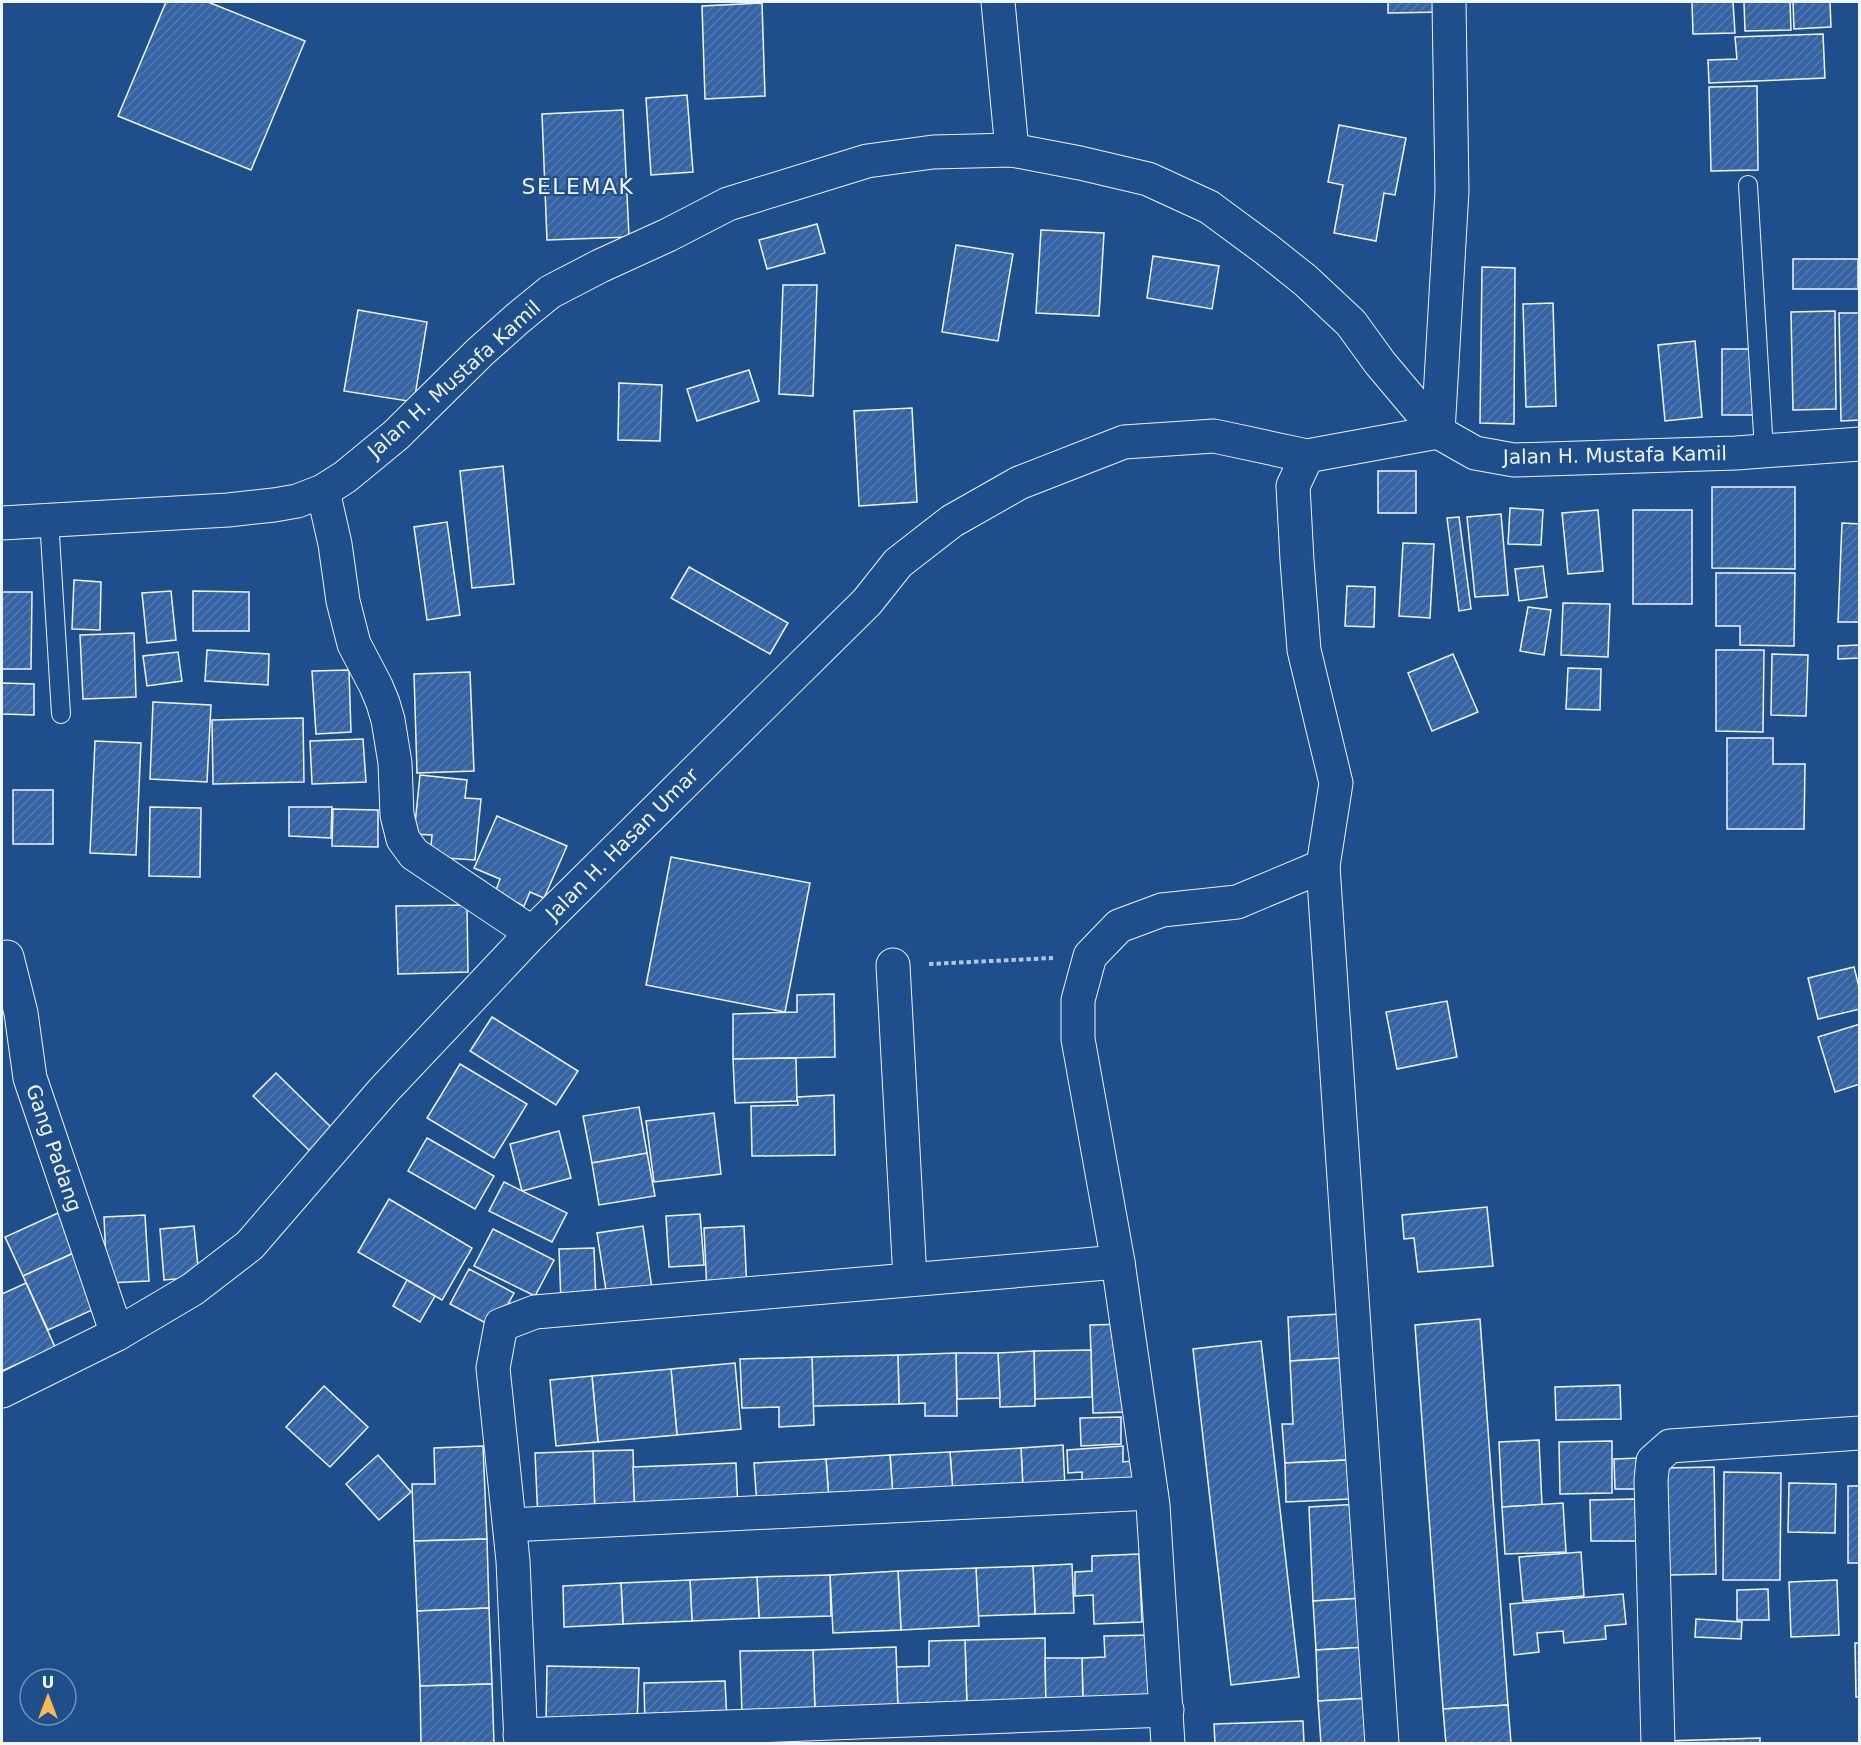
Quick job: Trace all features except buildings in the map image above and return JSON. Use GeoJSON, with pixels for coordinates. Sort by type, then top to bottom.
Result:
{"type":"FeatureCollection","features":[{"type":"Feature","properties":{"kind":"street"},"geometry":{"type":"LineString","coordinates":[[998,2],[1012,150]]}},
{"type":"Feature","properties":{"kind":"street"},"geometry":{"type":"LineString","coordinates":[[1382,1743],[1323,866],[1336,783],[1304,650],[1293,486],[1307,456],[1438,432],[1452,191],[1449,2]]}},
{"type":"Feature","properties":{"kind":"street","name":"Jalan H. Mustafa Kamil"},"geometry":{"type":"LineString","coordinates":[[2,523],[228,510],[297,501],[323,491],[345,477],[396,435],[447,383],[550,292],[728,204],[867,161],[933,152],[1012,150],[1148,179],[1209,207],[1305,280],[1351,323],[1380,363],[1438,432],[1475,453],[1514,460],[1736,453],[1860,444]]}},
{"type":"Feature","properties":{"kind":"street","name":"Jalan H. Hasan Umar"},"geometry":{"type":"LineString","coordinates":[[2,1391],[117,1334],[193,1288],[250,1245],[383,1091],[532,933],[859,610],[898,563],[952,521],[1019,483],[1125,442],[1214,436],[1307,456]]}},
{"type":"Feature","properties":{"kind":"street"},"geometry":{"type":"LineString","coordinates":[[323,491],[335,544],[343,601],[354,645],[376,686],[388,720],[395,763],[397,815],[403,839],[414,854],[532,933]]}},
{"type":"Feature","properties":{"kind":"street"},"geometry":{"type":"LineString","coordinates":[[1168,1743],[1154,1516],[1118,1262],[1078,1039],[1078,1000],[1090,956],[1119,926],[1162,910],[1237,902],[1323,866]]}},
{"type":"Feature","properties":{"kind":"street","name":"Gang Padang"},"geometry":{"type":"LineString","coordinates":[[7,957],[21,1013],[30,1078],[117,1334]]}},
{"type":"Feature","properties":{"kind":"street"},"geometry":{"type":"LineString","coordinates":[[893,965],[910,1279]]}},
{"type":"Feature","properties":{"kind":"street"},"geometry":{"type":"LineString","coordinates":[[1118,1262],[535,1312],[501,1324],[493,1368],[513,1561],[520,1739],[1167,1710]]}},
{"type":"Feature","properties":{"kind":"street"},"geometry":{"type":"LineString","coordinates":[[1658,1743],[1650,1480],[1653,1461],[1670,1446],[1860,1433]]}},
{"type":"Feature","properties":{"kind":"street"},"geometry":{"type":"LineString","coordinates":[[510,1526],[1151,1493]]}},
{"type":"Feature","properties":{"kind":"lane"},"geometry":{"type":"LineString","coordinates":[[1749,185],[1764,451]]}},
{"type":"Feature","properties":{"kind":"lane"},"geometry":{"type":"LineString","coordinates":[[49,519],[61,714]]}},
{"type":"Feature","properties":{"kind":"path"},"geometry":{"type":"LineString","coordinates":[[893,965],[1090,956]]}},
{"type":"Feature","properties":{"kind":"district","name":"SELEMAK"},"geometry":{"type":"Point","coordinates":[578,186]}}]}
